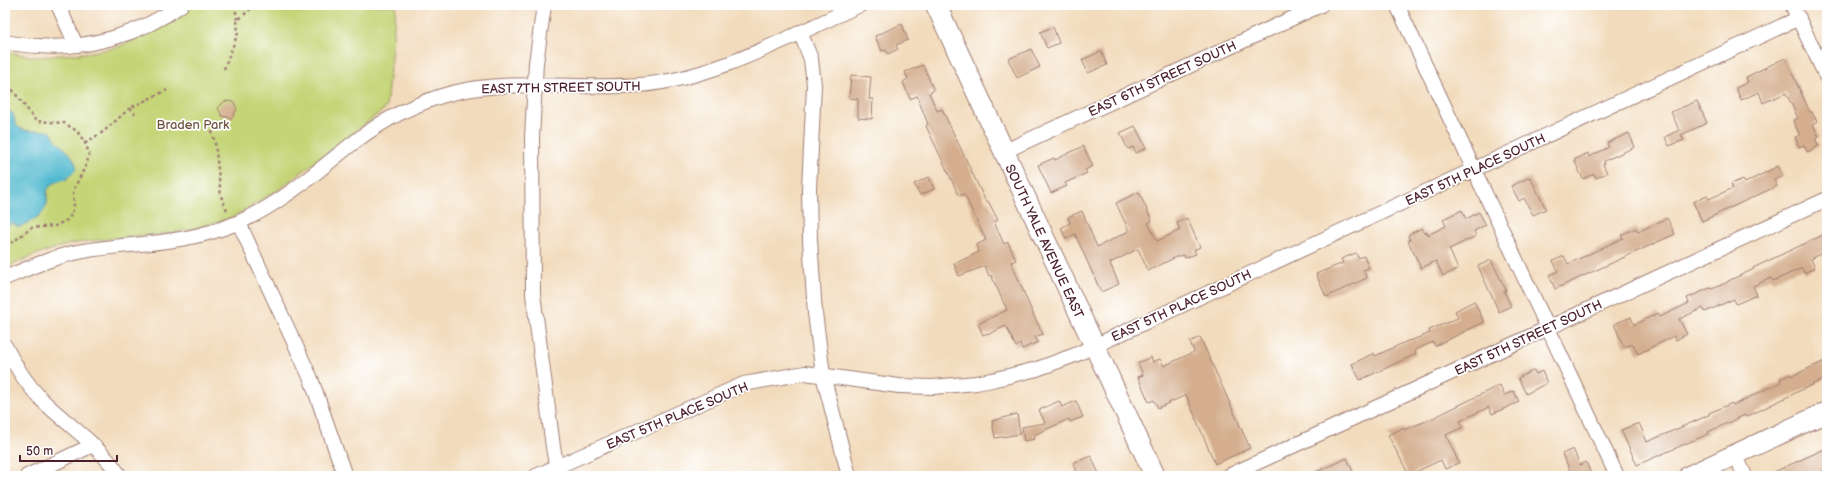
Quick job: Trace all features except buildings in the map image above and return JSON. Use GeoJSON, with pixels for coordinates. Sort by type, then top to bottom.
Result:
{"type":"FeatureCollection","features":[{"type":"Feature","properties":{"kind":"main road","name":"SOUTH YALE AVENUE EAST"},"geometry":{"type":"LineString","coordinates":[[936,5],[1003,152],[1155,476]]}},
{"type":"Feature","properties":{"kind":"main road"},"geometry":{"type":"LineString","coordinates":[[1689,476],[1827,412]]}},
{"type":"Feature","properties":{"kind":"street"},"geometry":{"type":"LineString","coordinates":[[58,5],[76,45]]}},
{"type":"Feature","properties":{"kind":"street"},"geometry":{"type":"LineString","coordinates":[[5,42],[39,46],[76,45],[112,39],[157,20],[181,5]]}},
{"type":"Feature","properties":{"kind":"street"},"geometry":{"type":"LineString","coordinates":[[544,5],[535,86],[532,137],[533,294],[557,472]]}},
{"type":"Feature","properties":{"kind":"street","name":"EAST 7TH STREET SOUTH"},"geometry":{"type":"LineString","coordinates":[[5,278],[50,258],[94,250],[170,242],[208,234],[236,224],[286,196],[358,139],[394,116],[422,103],[450,94],[500,86],[588,88],[642,85],[663,82],[725,66],[860,5]]}},
{"type":"Feature","properties":{"kind":"street","name":"EAST 6TH STREET SOUTH"},"geometry":{"type":"LineString","coordinates":[[1003,152],[1321,5]]}},
{"type":"Feature","properties":{"kind":"street"},"geometry":{"type":"LineString","coordinates":[[1398,5],[1473,170],[1617,476]]}},
{"type":"Feature","properties":{"kind":"street"},"geometry":{"type":"LineString","coordinates":[[1792,5],[1827,78]]}},
{"type":"Feature","properties":{"kind":"street","name":"EAST 5TH PLACE SOUTH"},"geometry":{"type":"LineString","coordinates":[[536,476],[557,472],[744,384],[805,374],[823,375],[899,386],[933,387],[976,383],[1038,369],[1076,355],[1799,18]]}},
{"type":"Feature","properties":{"kind":"street"},"geometry":{"type":"LineString","coordinates":[[800,32],[811,59],[814,85],[809,189],[810,240],[815,312],[823,375],[849,476]]}},
{"type":"Feature","properties":{"kind":"street","name":"EAST 5TH STREET SOUTH"},"geometry":{"type":"LineString","coordinates":[[1228,476],[1827,199]]}},
{"type":"Feature","properties":{"kind":"street"},"geometry":{"type":"LineString","coordinates":[[236,224],[311,379],[345,476]]}},
{"type":"Feature","properties":{"kind":"street"},"geometry":{"type":"LineString","coordinates":[[5,346],[14,364],[43,401],[93,445],[120,476]]}},
{"type":"Feature","properties":{"kind":"street"},"geometry":{"type":"LineString","coordinates":[[27,476],[93,445]]}},
{"type":"Feature","properties":{"kind":"street"},"geometry":{"type":"LineString","coordinates":[[1735,454],[1746,476]]}},
{"type":"Feature","properties":{"kind":"path"},"geometry":{"type":"LineString","coordinates":[[224,69],[238,33],[235,5]]}},
{"type":"Feature","properties":{"kind":"path"},"geometry":{"type":"LineString","coordinates":[[237,21],[256,5]]}},
{"type":"Feature","properties":{"kind":"path"},"geometry":{"type":"LineString","coordinates":[[5,80],[36,121],[64,123],[77,131],[85,143],[89,153],[88,163],[73,191],[74,206],[72,214],[68,220],[55,226],[31,228],[13,242],[5,246]]}},
{"type":"Feature","properties":{"kind":"path"},"geometry":{"type":"LineString","coordinates":[[85,143],[103,132],[130,108],[166,90]]}},
{"type":"Feature","properties":{"kind":"path"},"geometry":{"type":"LineString","coordinates":[[130,108],[136,114]]}},
{"type":"Feature","properties":{"kind":"path"},"geometry":{"type":"LineString","coordinates":[[212,131],[216,143],[221,196],[236,224]]}},
{"type":"Feature","properties":{"kind":"green space","name":"Braden Park"},"geometry":{"type":"Polygon","coordinates":[[[193,5],[396,5],[386,108],[281,188],[233,217],[209,225],[173,233],[70,244],[37,254],[5,267],[5,52],[36,57],[86,53],[115,48],[176,20],[193,5]]]}},
{"type":"Feature","properties":{"kind":"water"},"geometry":{"type":"Polygon","coordinates":[[[5,108],[13,114],[16,125],[21,129],[51,132],[58,142],[69,152],[77,168],[67,179],[57,182],[49,188],[47,191],[47,206],[38,217],[19,227],[12,223],[5,228],[5,108]]]}}]}
